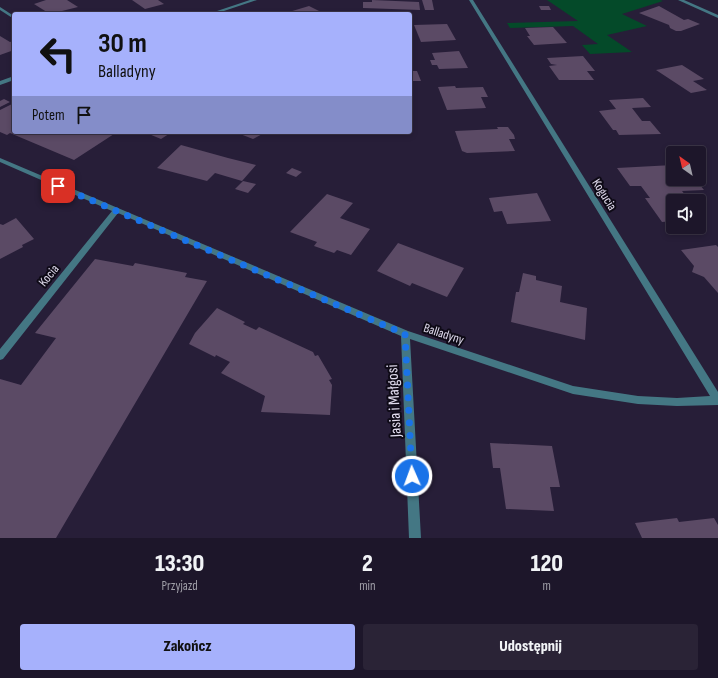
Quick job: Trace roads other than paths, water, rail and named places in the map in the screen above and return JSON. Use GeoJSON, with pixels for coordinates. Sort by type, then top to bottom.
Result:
{"type":"FeatureCollection","features":[{"type":"Feature","properties":{"kind":"street"},"geometry":{"type":"LineString","coordinates":[[216,12],[255,0]]}},
{"type":"Feature","properties":{"kind":"street","name":"Kogucia"},"geometry":{"type":"LineString","coordinates":[[471,0],[718,400]]}},
{"type":"Feature","properties":{"kind":"street"},"geometry":{"type":"LineString","coordinates":[[680,0],[718,16]]}},
{"type":"Feature","properties":{"kind":"street"},"geometry":{"type":"LineString","coordinates":[[0,8],[12,17]]}},
{"type":"Feature","properties":{"kind":"street"},"geometry":{"type":"LineString","coordinates":[[0,83],[12,79]]}},
{"type":"Feature","properties":{"kind":"street","name":"Balladyny"},"geometry":{"type":"LineString","coordinates":[[0,160],[405,334],[573,390],[638,400],[677,402],[718,400]]}},
{"type":"Feature","properties":{"kind":"street","name":"Kocia"},"geometry":{"type":"LineString","coordinates":[[0,356],[116,211]]}},
{"type":"Feature","properties":{"kind":"street","name":"Jasia i Małgosi"},"geometry":{"type":"LineString","coordinates":[[405,334],[415,538]]}}]}
